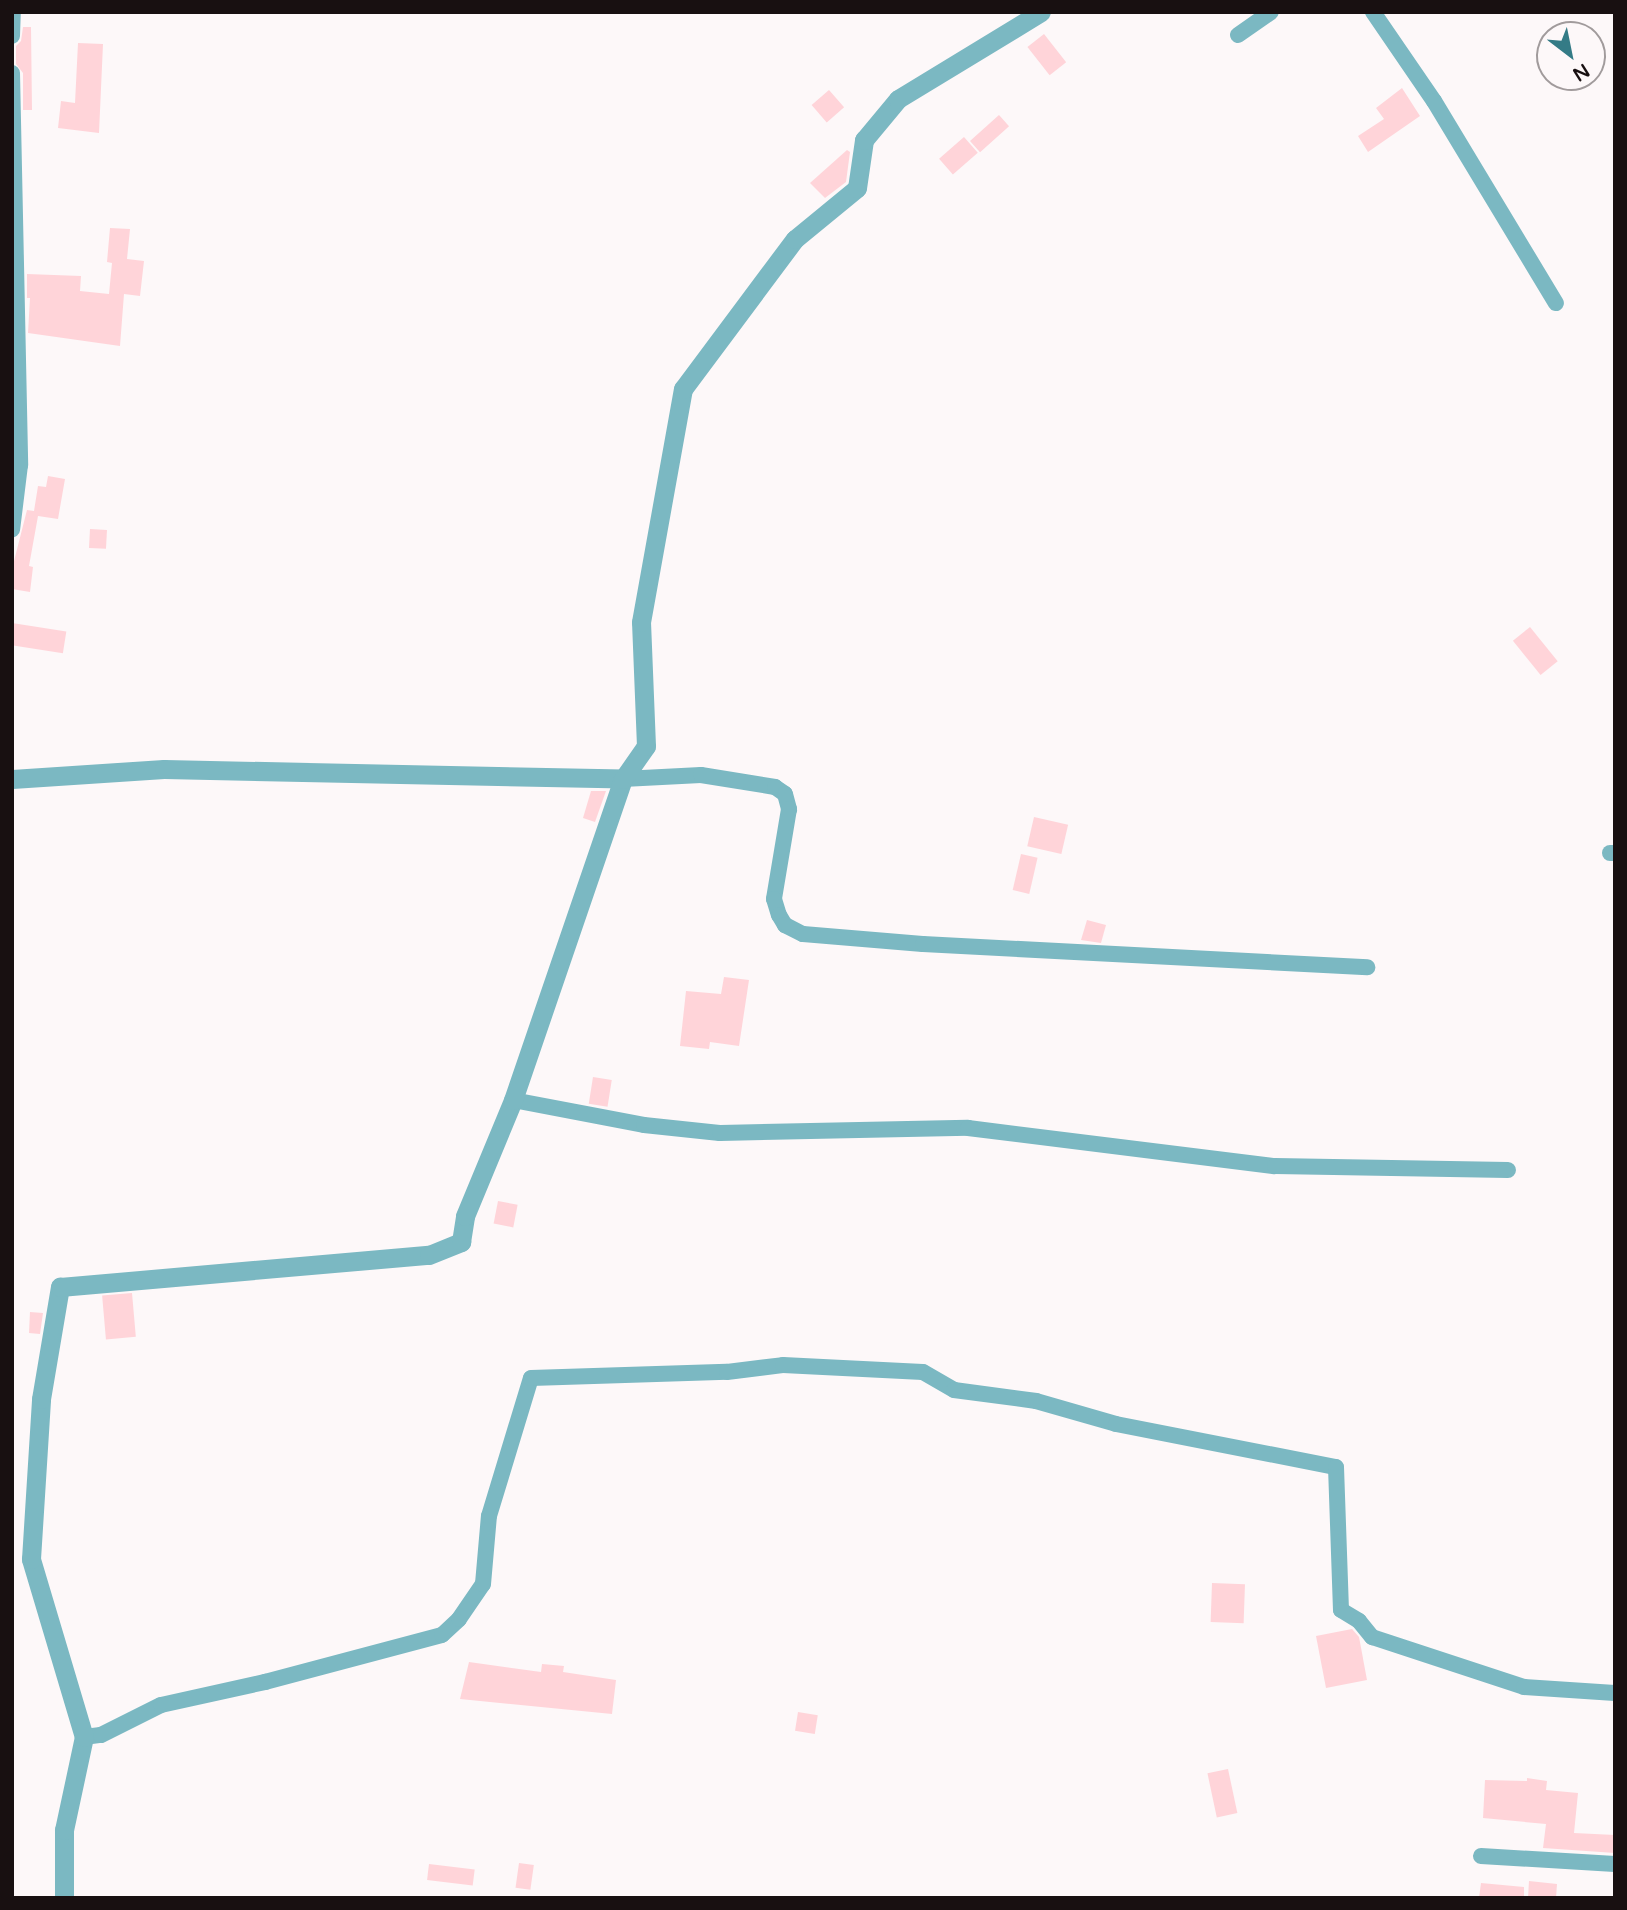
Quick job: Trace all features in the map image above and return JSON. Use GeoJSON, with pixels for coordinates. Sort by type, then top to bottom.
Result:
{"type":"FeatureCollection","features":[{"type":"Feature","properties":{"kind":"street"},"geometry":{"type":"LineString","coordinates":[[12,36],[13,12]]}},
{"type":"Feature","properties":{"kind":"street"},"geometry":{"type":"LineString","coordinates":[[64,1898],[64,1830],[84,1737],[31,1559],[41,1399],[60,1287],[429,1255],[461,1242],[466,1216],[513,1100],[623,779],[646,746],[641,622],[683,389],[795,239],[857,188],[864,140],[898,99],[1041,12]]}},
{"type":"Feature","properties":{"kind":"street"},"geometry":{"type":"LineString","coordinates":[[1238,35],[1271,12]]}},
{"type":"Feature","properties":{"kind":"street"},"geometry":{"type":"LineString","coordinates":[[1373,12],[1434,101],[1556,303]]}},
{"type":"Feature","properties":{"kind":"street"},"geometry":{"type":"LineString","coordinates":[[12,73],[20,465],[12,530]]}},
{"type":"Feature","properties":{"kind":"street"},"geometry":{"type":"LineString","coordinates":[[12,779],[163,769],[623,779],[701,775],[775,788],[785,794],[789,808],[774,899],[785,925],[803,934],[923,944],[1367,967]]}},
{"type":"Feature","properties":{"kind":"street"},"geometry":{"type":"LineString","coordinates":[[513,1100],[644,1125],[720,1133],[968,1128],[1275,1166],[1508,1170]]}},
{"type":"Feature","properties":{"kind":"street"},"geometry":{"type":"LineString","coordinates":[[84,1737],[101,1735],[161,1704],[265,1682],[442,1635],[459,1619],[483,1584],[489,1516],[531,1378],[727,1372],[783,1365],[923,1372],[954,1390],[1036,1401],[1116,1424],[1336,1467],[1341,1609],[1359,1621],[1372,1637],[1524,1687],[1615,1693]]}},
{"type":"Feature","properties":{"kind":"street"},"geometry":{"type":"LineString","coordinates":[[1481,1856],[1615,1864]]}},
{"type":"Feature","properties":{"kind":"building"},"geometry":{"type":"Polygon","coordinates":[[[23,27],[31,27],[32,110],[23,110],[23,73],[16,64],[16,46],[21,41],[23,27]]]}},
{"type":"Feature","properties":{"kind":"building"},"geometry":{"type":"Polygon","coordinates":[[[1044,34],[1066,62],[1050,75],[1027,47],[1044,34]]]}},
{"type":"Feature","properties":{"kind":"building"},"geometry":{"type":"Polygon","coordinates":[[[78,43],[103,44],[99,133],[58,128],[61,101],[75,103],[78,43]]]}},
{"type":"Feature","properties":{"kind":"building"},"geometry":{"type":"Polygon","coordinates":[[[1402,88],[1420,116],[1368,152],[1358,136],[1384,119],[1376,108],[1402,88]]]}},
{"type":"Feature","properties":{"kind":"building"},"geometry":{"type":"Polygon","coordinates":[[[829,90],[844,107],[827,122],[812,105],[829,90]]]}},
{"type":"Feature","properties":{"kind":"building"},"geometry":{"type":"Polygon","coordinates":[[[999,115],[1009,126],[980,152],[970,141],[999,115]]]}},
{"type":"Feature","properties":{"kind":"building"},"geometry":{"type":"Polygon","coordinates":[[[964,137],[978,153],[953,174],[939,159],[964,137]]]}},
{"type":"Feature","properties":{"kind":"building"},"geometry":{"type":"Polygon","coordinates":[[[847,150],[850,152],[846,182],[825,198],[810,183],[847,150]]]}},
{"type":"Feature","properties":{"kind":"building"},"geometry":{"type":"Polygon","coordinates":[[[110,228],[130,229],[127,259],[144,261],[140,296],[124,294],[120,346],[28,333],[30,298],[27,298],[27,274],[81,276],[80,291],[109,294],[112,263],[107,262],[110,228]]]}},
{"type":"Feature","properties":{"kind":"building"},"geometry":{"type":"Polygon","coordinates":[[[48,476],[65,479],[58,519],[38,516],[29,566],[33,567],[30,592],[12,589],[12,569],[27,510],[34,511],[38,486],[46,487],[48,476]]]}},
{"type":"Feature","properties":{"kind":"building"},"geometry":{"type":"Polygon","coordinates":[[[90,529],[107,530],[106,549],[89,548],[90,529]]]}},
{"type":"Feature","properties":{"kind":"building"},"geometry":{"type":"Polygon","coordinates":[[[12,623],[66,632],[63,653],[12,645],[12,623]]]}},
{"type":"Feature","properties":{"kind":"building"},"geometry":{"type":"Polygon","coordinates":[[[1530,627],[1558,661],[1541,675],[1513,641],[1530,627]]]}},
{"type":"Feature","properties":{"kind":"building"},"geometry":{"type":"Polygon","coordinates":[[[591,791],[606,791],[595,822],[583,818],[591,791]]]}},
{"type":"Feature","properties":{"kind":"building"},"geometry":{"type":"Polygon","coordinates":[[[1034,817],[1068,825],[1061,854],[1027,846],[1034,817]]]}},
{"type":"Feature","properties":{"kind":"building"},"geometry":{"type":"Polygon","coordinates":[[[1021,854],[1038,858],[1029,894],[1013,890],[1021,854]]]}},
{"type":"Feature","properties":{"kind":"building"},"geometry":{"type":"Polygon","coordinates":[[[1087,920],[1106,925],[1101,943],[1081,940],[1087,920]]]}},
{"type":"Feature","properties":{"kind":"building"},"geometry":{"type":"Polygon","coordinates":[[[724,977],[749,980],[739,1046],[710,1042],[709,1049],[680,1046],[686,991],[721,994],[724,977]]]}},
{"type":"Feature","properties":{"kind":"building"},"geometry":{"type":"Polygon","coordinates":[[[593,1077],[612,1080],[608,1107],[589,1104],[593,1077]]]}},
{"type":"Feature","properties":{"kind":"building"},"geometry":{"type":"Polygon","coordinates":[[[498,1201],[518,1205],[513,1227],[494,1224],[498,1201]]]}},
{"type":"Feature","properties":{"kind":"building"},"geometry":{"type":"Polygon","coordinates":[[[132,1293],[136,1337],[106,1339],[102,1296],[132,1293]]]}},
{"type":"Feature","properties":{"kind":"building"},"geometry":{"type":"Polygon","coordinates":[[[30,1312],[43,1313],[40,1334],[29,1333],[30,1312]]]}},
{"type":"Feature","properties":{"kind":"building"},"geometry":{"type":"Polygon","coordinates":[[[1212,1583],[1245,1584],[1244,1623],[1211,1622],[1212,1583]]]}},
{"type":"Feature","properties":{"kind":"building"},"geometry":{"type":"Polygon","coordinates":[[[1352,1629],[1359,1637],[1367,1680],[1326,1688],[1316,1636],[1352,1629]]]}},
{"type":"Feature","properties":{"kind":"building"},"geometry":{"type":"Polygon","coordinates":[[[469,1662],[541,1672],[542,1664],[564,1666],[563,1672],[616,1680],[612,1714],[460,1699],[469,1662]]]}},
{"type":"Feature","properties":{"kind":"building"},"geometry":{"type":"Polygon","coordinates":[[[798,1712],[818,1715],[815,1734],[795,1731],[798,1712]]]}},
{"type":"Feature","properties":{"kind":"building"},"geometry":{"type":"Polygon","coordinates":[[[1228,1769],[1237,1813],[1217,1817],[1207,1773],[1228,1769]]]}},
{"type":"Feature","properties":{"kind":"building"},"geometry":{"type":"Polygon","coordinates":[[[1527,1778],[1547,1781],[1546,1790],[1578,1793],[1574,1833],[1615,1835],[1615,1853],[1543,1848],[1546,1824],[1483,1818],[1485,1780],[1527,1781],[1527,1778]]]}},
{"type":"Feature","properties":{"kind":"building"},"geometry":{"type":"Polygon","coordinates":[[[519,1863],[534,1865],[530,1890],[516,1888],[519,1863]]]}},
{"type":"Feature","properties":{"kind":"building"},"geometry":{"type":"Polygon","coordinates":[[[429,1864],[475,1870],[473,1885],[427,1880],[429,1864]]]}},
{"type":"Feature","properties":{"kind":"building"},"geometry":{"type":"Polygon","coordinates":[[[1529,1881],[1557,1884],[1556,1898],[1528,1898],[1529,1881]]]}},
{"type":"Feature","properties":{"kind":"building"},"geometry":{"type":"Polygon","coordinates":[[[1481,1883],[1524,1887],[1524,1898],[1479,1898],[1481,1883]]]}}]}
